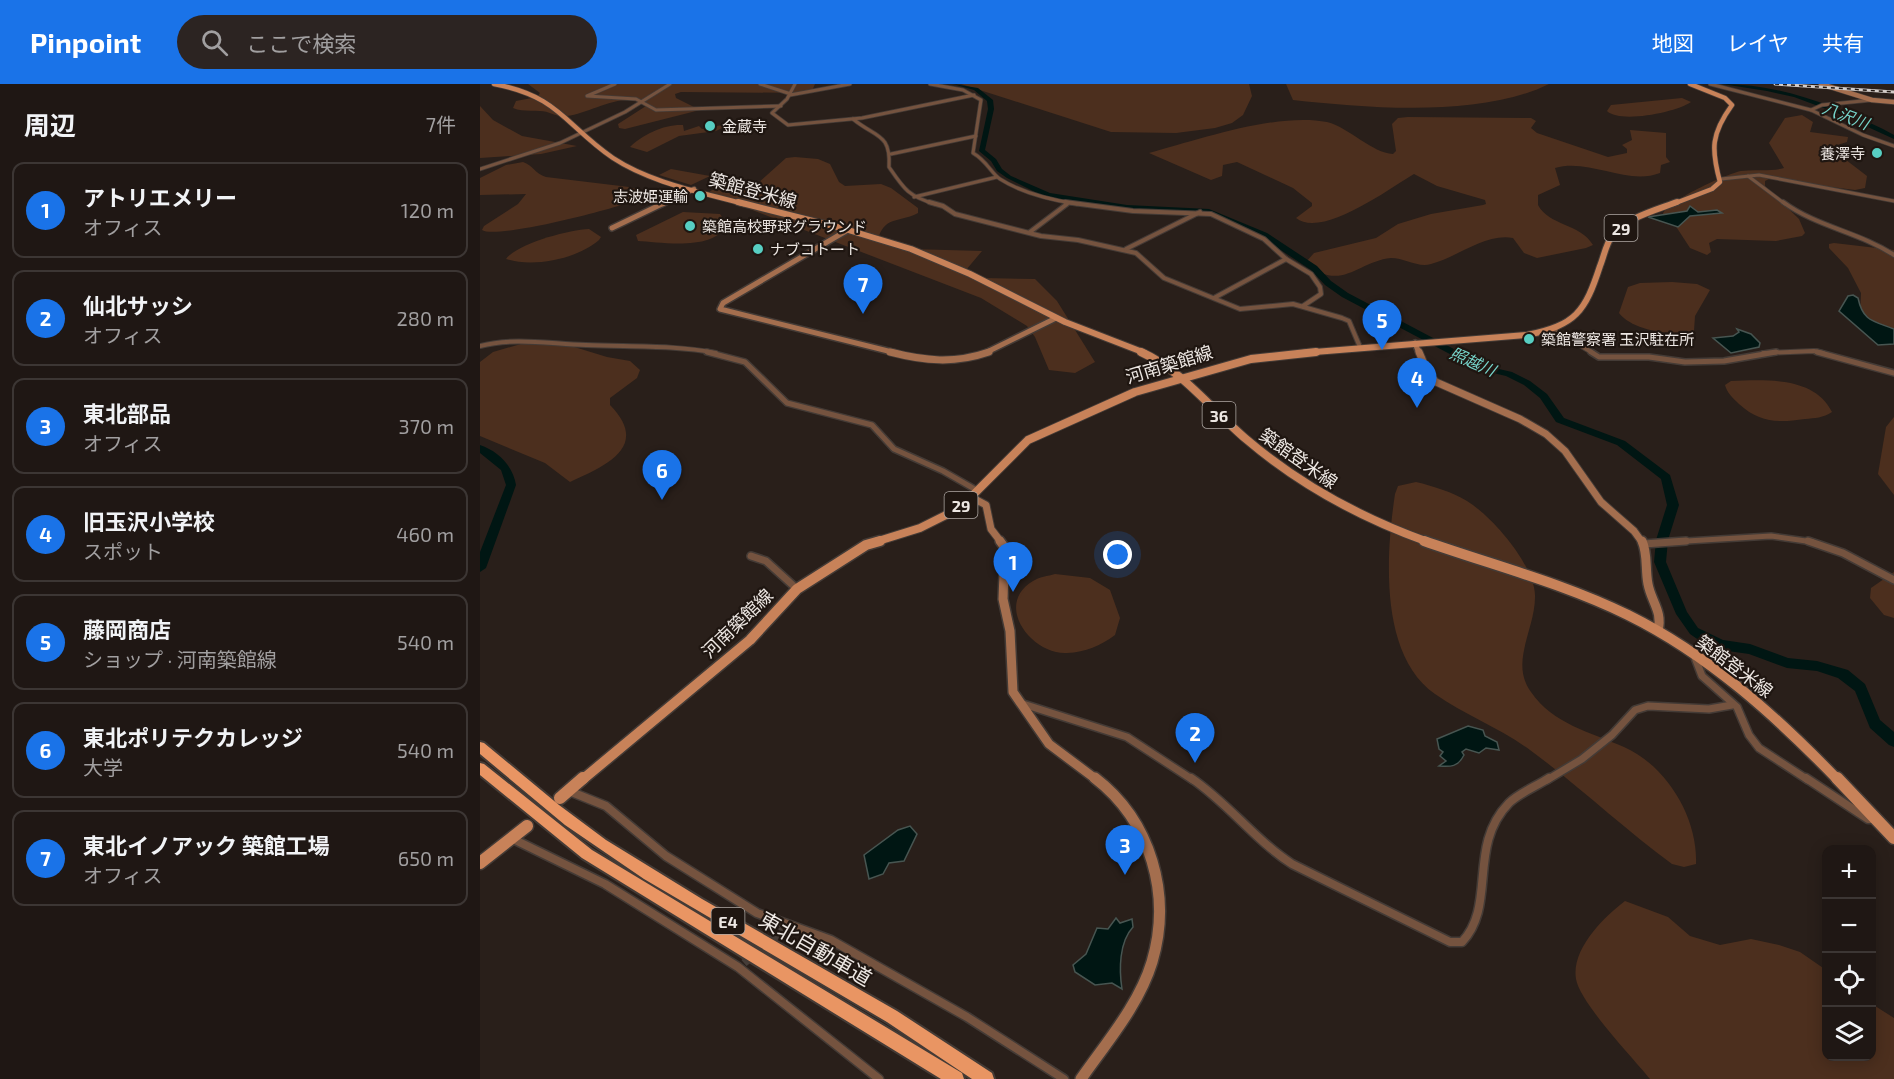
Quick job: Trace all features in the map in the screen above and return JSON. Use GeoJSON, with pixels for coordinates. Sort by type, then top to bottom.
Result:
{"type":"FeatureCollection","features":[{"type":"Feature","properties":{"kind":"highway","name":"東北自動車道"},"geometry":{"type":"LineString","coordinates":[[480,747],[540,798],[599,842],[656,879],[915,1030],[986,1079]]}},
{"type":"Feature","properties":{"kind":"highway","name":"東北自動車道"},"geometry":{"type":"LineString","coordinates":[[480,768],[527,808],[597,860],[956,1079]]}},
{"type":"Feature","properties":{"kind":"main road","name":"築館登米線"},"geometry":{"type":"LineString","coordinates":[[494,84],[538,96],[603,152],[627,167],[694,189],[926,255],[1056,318],[1152,357],[1181,379],[1272,461],[1322,495],[1350,510],[1434,546],[1595,600],[1658,630],[1694,652],[1760,703],[1894,838]]}},
{"type":"Feature","properties":{"kind":"main road"},"geometry":{"type":"LineString","coordinates":[[1690,84],[1725,98],[1732,105],[1721,120],[1712,152],[1721,179]]}},
{"type":"Feature","properties":{"kind":"main road","name":"河南築館線"},"geometry":{"type":"LineString","coordinates":[[560,798],[750,640],[796,589],[851,552],[936,521],[974,494],[1037,435],[1135,392],[1251,359],[1360,347],[1519,335],[1553,329],[1571,321],[1585,309],[1610,242],[1617,230],[1649,214],[1712,189],[1718,186],[1721,179]]}},
{"type":"Feature","properties":{"kind":"main road"},"geometry":{"type":"LineString","coordinates":[[480,863],[527,826]]}},
{"type":"Feature","properties":{"kind":"street"},"geometry":{"type":"LineString","coordinates":[[615,84],[593,91],[587,96],[643,102],[656,110],[781,106]]}},
{"type":"Feature","properties":{"kind":"street"},"geometry":{"type":"LineString","coordinates":[[480,169],[543,149],[580,133],[643,102],[670,84]]}},
{"type":"Feature","properties":{"kind":"street"},"geometry":{"type":"LineString","coordinates":[[760,84],[790,94],[850,84]]}},
{"type":"Feature","properties":{"kind":"street"},"geometry":{"type":"LineString","coordinates":[[795,84],[781,106],[772,114],[788,125],[853,119],[975,95]]}},
{"type":"Feature","properties":{"kind":"street"},"geometry":{"type":"LineString","coordinates":[[930,84],[975,95],[982,105],[973,153],[986,161],[997,177],[1031,193],[1067,204],[1132,211],[1211,214],[1264,239],[1286,259],[1311,274],[1320,287],[1321,294],[1303,306]]}},
{"type":"Feature","properties":{"kind":"street"},"geometry":{"type":"LineString","coordinates":[[1710,84],[1811,110],[1863,135],[1894,146]]}},
{"type":"Feature","properties":{"kind":"street"},"geometry":{"type":"LineString","coordinates":[[1821,84],[1872,100]]}},
{"type":"Feature","properties":{"kind":"street"},"geometry":{"type":"LineString","coordinates":[[1811,110],[1820,106],[1872,100],[1894,102]]}},
{"type":"Feature","properties":{"kind":"street"},"geometry":{"type":"LineString","coordinates":[[853,119],[875,134],[891,154],[889,167],[914,197],[943,206],[955,214],[1030,232],[1125,249],[1142,257],[1164,278],[1245,310],[1285,304],[1303,306],[1349,321],[1360,347]]}},
{"type":"Feature","properties":{"kind":"street"},"geometry":{"type":"LineString","coordinates":[[891,154],[976,136]]}},
{"type":"Feature","properties":{"kind":"street"},"geometry":{"type":"LineString","coordinates":[[1721,179],[1759,175],[1894,201]]}},
{"type":"Feature","properties":{"kind":"street"},"geometry":{"type":"LineString","coordinates":[[1748,176],[1802,216],[1876,244],[1894,255]]}},
{"type":"Feature","properties":{"kind":"street"},"geometry":{"type":"LineString","coordinates":[[914,197],[997,177]]}},
{"type":"Feature","properties":{"kind":"street"},"geometry":{"type":"LineString","coordinates":[[612,228],[694,189]]}},
{"type":"Feature","properties":{"kind":"street"},"geometry":{"type":"LineString","coordinates":[[1030,232],[1067,204]]}},
{"type":"Feature","properties":{"kind":"street"},"geometry":{"type":"LineString","coordinates":[[1125,249],[1200,212]]}},
{"type":"Feature","properties":{"kind":"street"},"geometry":{"type":"LineString","coordinates":[[846,231],[723,303],[720,309],[922,360],[949,363],[989,354],[1056,318]]}},
{"type":"Feature","properties":{"kind":"street"},"geometry":{"type":"LineString","coordinates":[[1215,298],[1286,259]]}},
{"type":"Feature","properties":{"kind":"street"},"geometry":{"type":"LineString","coordinates":[[1553,329],[1599,357],[1648,357],[1692,362],[1724,361],[1770,352],[1814,351],[1894,373]]}},
{"type":"Feature","properties":{"kind":"street"},"geometry":{"type":"LineString","coordinates":[[480,346],[508,341],[606,345],[727,356],[747,363],[777,397],[788,403],[872,425],[894,449],[943,471],[986,505],[992,529],[1005,548],[1003,599],[1010,631],[1013,692],[1049,744],[1105,786],[1128,809],[1144,836],[1156,873],[1161,914],[1152,963],[1130,1011],[1082,1079]]}},
{"type":"Feature","properties":{"kind":"street"},"geometry":{"type":"LineString","coordinates":[[1419,343],[1428,373],[1436,382],[1470,399],[1516,417],[1556,441],[1571,456],[1599,501],[1630,526],[1644,544],[1648,586],[1660,609],[1662,620],[1658,630]]}},
{"type":"Feature","properties":{"kind":"street"},"geometry":{"type":"LineString","coordinates":[[1644,544],[1773,536],[1809,541],[1840,553],[1894,580]]}},
{"type":"Feature","properties":{"kind":"street"},"geometry":{"type":"LineString","coordinates":[[751,556],[766,561],[796,589]]}},
{"type":"Feature","properties":{"kind":"street"},"geometry":{"type":"LineString","coordinates":[[1694,652],[1700,676],[1742,714],[1745,731],[1759,747],[1868,819],[1876,819]]}},
{"type":"Feature","properties":{"kind":"street"},"geometry":{"type":"LineString","coordinates":[[1020,704],[1127,737],[1213,794],[1272,851],[1450,942],[1462,942],[1474,928],[1484,873],[1484,848],[1502,812],[1511,801],[1582,759],[1612,735],[1635,710],[1648,706],[1679,706],[1709,710],[1732,705]]}},
{"type":"Feature","properties":{"kind":"street"},"geometry":{"type":"LineString","coordinates":[[569,791],[606,806],[666,856],[757,912],[785,927],[831,940],[967,1017],[1064,1079]]}},
{"type":"Feature","properties":{"kind":"street"},"geometry":{"type":"LineString","coordinates":[[513,838],[605,884],[741,965],[879,1079]]}},
{"type":"Feature","properties":{"kind":"shaded area"},"geometry":{"type":"Polygon","coordinates":[[[528,84],[815,84],[811,93],[681,92],[675,94],[676,98],[700,110],[625,129],[619,128],[618,124],[646,106],[638,101],[618,101],[563,116],[544,111],[513,108],[516,101],[537,97],[540,93],[528,84]]]}},
{"type":"Feature","properties":{"kind":"shaded area"},"geometry":{"type":"Polygon","coordinates":[[[961,84],[1249,84],[1252,96],[1243,115],[1232,123],[1215,128],[1176,133],[1111,132],[961,84]]]}},
{"type":"Feature","properties":{"kind":"shaded area"},"geometry":{"type":"Polygon","coordinates":[[[1286,84],[1549,84],[1522,95],[1491,102],[1423,108],[1355,106],[1293,100],[1286,84]]]}},
{"type":"Feature","properties":{"kind":"shaded area"},"geometry":{"type":"Polygon","coordinates":[[[1682,98],[1691,102],[1662,113],[1636,117],[1614,115],[1607,111],[1611,105],[1682,98]]]}},
{"type":"Feature","properties":{"kind":"shaded area"},"geometry":{"type":"Polygon","coordinates":[[[480,106],[493,120],[522,136],[577,146],[541,154],[480,158],[480,106]]]}},
{"type":"Feature","properties":{"kind":"shaded area"},"geometry":{"type":"Polygon","coordinates":[[[1802,115],[1813,122],[1810,132],[1848,137],[1847,142],[1834,146],[1833,150],[1867,176],[1865,188],[1855,190],[1769,179],[1765,181],[1765,186],[1799,219],[1805,233],[1802,236],[1776,241],[1717,239],[1709,243],[1711,252],[1707,255],[1690,248],[1677,228],[1663,214],[1667,209],[1711,182],[1734,173],[1784,168],[1769,143],[1785,118],[1802,115]]]}},
{"type":"Feature","properties":{"kind":"shaded area"},"geometry":{"type":"Polygon","coordinates":[[[1398,118],[1531,118],[1536,121],[1531,128],[1537,133],[1608,157],[1627,153],[1627,149],[1622,145],[1632,140],[1630,130],[1666,133],[1666,157],[1670,162],[1661,165],[1660,173],[1647,176],[1622,174],[1582,166],[1555,168],[1560,185],[1538,195],[1538,205],[1549,217],[1580,232],[1587,238],[1593,245],[1586,248],[1537,258],[1524,253],[1513,238],[1503,237],[1482,242],[1431,264],[1421,265],[1391,258],[1379,260],[1339,276],[1318,271],[1306,262],[1314,253],[1376,238],[1398,224],[1431,214],[1483,205],[1486,204],[1485,200],[1437,186],[1414,174],[1356,209],[1322,222],[1308,223],[1296,218],[1312,206],[1312,203],[1293,188],[1237,162],[1223,165],[1222,176],[1211,180],[1149,153],[1238,129],[1285,121],[1307,120],[1336,125],[1377,149],[1393,154],[1396,151],[1392,124],[1398,118]]]}},
{"type":"Feature","properties":{"kind":"shaded area"},"geometry":{"type":"Polygon","coordinates":[[[732,123],[716,131],[679,136],[647,152],[630,147],[648,134],[669,126],[683,125],[684,131],[699,126],[702,129],[732,123]]]}},
{"type":"Feature","properties":{"kind":"shaded area"},"geometry":{"type":"Polygon","coordinates":[[[786,158],[818,159],[830,164],[839,182],[845,186],[881,184],[891,188],[918,208],[918,213],[912,216],[890,222],[879,236],[910,249],[982,251],[966,270],[982,278],[1035,279],[1057,301],[1095,362],[1075,373],[1049,370],[1035,337],[1027,326],[981,298],[708,193],[712,190],[758,183],[786,158]]]}},
{"type":"Feature","properties":{"kind":"shaded area"},"geometry":{"type":"Polygon","coordinates":[[[523,162],[546,177],[629,187],[648,195],[591,214],[536,226],[492,232],[482,230],[484,226],[518,204],[526,194],[480,195],[480,178],[506,165],[523,162]]]}},
{"type":"Feature","properties":{"kind":"shaded area"},"geometry":{"type":"Polygon","coordinates":[[[671,169],[710,176],[691,185],[659,175],[671,169]]]}},
{"type":"Feature","properties":{"kind":"shaded area"},"geometry":{"type":"Polygon","coordinates":[[[1690,206],[1698,212],[1717,210],[1722,213],[1690,216],[1678,227],[1648,217],[1687,211],[1690,206]]]}},
{"type":"Feature","properties":{"kind":"shaded area","name":"築館高校野球グラウンド"},"geometry":{"type":"Polygon","coordinates":[[[683,212],[720,214],[726,223],[721,232],[700,242],[638,241],[636,235],[683,212]]]}},
{"type":"Feature","properties":{"kind":"shaded area"},"geometry":{"type":"Polygon","coordinates":[[[589,229],[601,237],[599,240],[590,247],[567,257],[541,262],[517,262],[506,259],[512,253],[532,243],[569,232],[589,229]]]}},
{"type":"Feature","properties":{"kind":"shaded area"},"geometry":{"type":"Polygon","coordinates":[[[1829,244],[1894,250],[1894,333],[1860,321],[1861,293],[1848,268],[1829,248],[1829,244]]]}},
{"type":"Feature","properties":{"kind":"shaded area"},"geometry":{"type":"Polygon","coordinates":[[[1640,283],[1697,284],[1710,290],[1695,316],[1694,331],[1675,333],[1654,331],[1634,324],[1619,313],[1628,287],[1640,283]]]}},
{"type":"Feature","properties":{"kind":"shaded area"},"geometry":{"type":"Polygon","coordinates":[[[1853,295],[1858,298],[1866,316],[1894,329],[1894,344],[1878,345],[1839,311],[1848,296],[1853,295]]]}},
{"type":"Feature","properties":{"kind":"shaded area"},"geometry":{"type":"Polygon","coordinates":[[[1737,329],[1751,334],[1760,343],[1759,347],[1731,353],[1713,338],[1733,336],[1739,332],[1737,329]]]}},
{"type":"Feature","properties":{"kind":"shaded area"},"geometry":{"type":"Polygon","coordinates":[[[531,341],[558,342],[607,357],[630,361],[640,370],[637,378],[610,398],[610,405],[621,420],[626,432],[625,444],[609,462],[570,482],[545,463],[480,436],[480,362],[493,352],[531,341]]]}},
{"type":"Feature","properties":{"kind":"shaded area"},"geometry":{"type":"Polygon","coordinates":[[[1731,381],[1774,381],[1801,386],[1824,400],[1832,412],[1819,417],[1795,420],[1778,421],[1762,418],[1747,410],[1730,395],[1725,385],[1731,381]]]}},
{"type":"Feature","properties":{"kind":"shaded area"},"geometry":{"type":"Polygon","coordinates":[[[1894,417],[1894,495],[1878,474],[1886,427],[1894,417]]]}},
{"type":"Feature","properties":{"kind":"shaded area"},"geometry":{"type":"Polygon","coordinates":[[[1416,482],[1455,495],[1477,508],[1500,530],[1520,556],[1533,583],[1535,595],[1522,669],[1531,692],[1540,703],[1561,720],[1624,747],[1654,767],[1677,795],[1685,812],[1692,829],[1696,864],[1684,867],[1672,864],[1530,750],[1446,702],[1417,677],[1404,655],[1395,629],[1389,573],[1395,494],[1398,486],[1416,482]]]}},
{"type":"Feature","properties":{"kind":"shaded area"},"geometry":{"type":"Polygon","coordinates":[[[1894,572],[1894,618],[1884,615],[1870,598],[1871,588],[1894,572]]]}},
{"type":"Feature","properties":{"kind":"shaded area"},"geometry":{"type":"Polygon","coordinates":[[[1055,574],[1090,578],[1110,590],[1120,618],[1115,635],[1092,648],[1067,653],[1041,646],[1030,637],[1022,627],[1017,615],[1017,603],[1022,591],[1033,581],[1055,574]]]}},
{"type":"Feature","properties":{"kind":"shaded area"},"geometry":{"type":"Polygon","coordinates":[[[1468,726],[1483,730],[1485,736],[1497,742],[1499,750],[1486,748],[1479,753],[1466,749],[1462,752],[1464,755],[1457,764],[1439,766],[1446,761],[1440,756],[1443,752],[1439,749],[1437,739],[1468,726]]]}},
{"type":"Feature","properties":{"kind":"shaded area"},"geometry":{"type":"Polygon","coordinates":[[[910,826],[917,834],[904,861],[889,863],[883,874],[869,879],[864,855],[898,830],[910,826]]]}},
{"type":"Feature","properties":{"kind":"shaded area"},"geometry":{"type":"Polygon","coordinates":[[[1625,901],[1668,917],[1690,936],[1720,945],[1751,939],[1800,952],[1822,967],[1822,1061],[1876,1061],[1876,1007],[1894,1018],[1894,1079],[1650,1079],[1597,1016],[1576,979],[1576,968],[1584,945],[1608,916],[1625,901]]]}},
{"type":"Feature","properties":{"kind":"shaded area"},"geometry":{"type":"Polygon","coordinates":[[[1116,918],[1120,923],[1132,919],[1133,927],[1128,933],[1123,948],[1120,965],[1122,989],[1112,983],[1095,985],[1075,972],[1073,965],[1086,954],[1097,928],[1108,929],[1116,918]]]}},
{"type":"Feature","properties":{"kind":"waterway","name":"照越川"},"geometry":{"type":"LineString","coordinates":[[956,84],[976,89],[990,100],[991,109],[982,151],[994,160],[999,170],[1009,177],[1048,195],[1127,207],[1206,211],[1264,235],[1314,268],[1328,283],[1345,295],[1483,368],[1509,374],[1527,383],[1544,396],[1560,420],[1621,443],[1666,477],[1673,505],[1662,540],[1660,562],[1682,614],[1694,631],[1721,645],[1750,649],[1787,663],[1817,666],[1843,674],[1860,688],[1875,724],[1894,741]]}},
{"type":"Feature","properties":{"kind":"waterway","name":"八沢川"},"geometry":{"type":"LineString","coordinates":[[1725,84],[1767,89],[1796,96],[1839,112],[1894,137]]}},
{"type":"Feature","properties":{"kind":"waterway"},"geometry":{"type":"LineString","coordinates":[[480,448],[505,468],[511,485],[480,568]]}},
{"type":"Feature","properties":{"kind":"tunnel"},"geometry":{"type":"LineString","coordinates":[[744,963],[783,930]]}},
{"type":"Feature","properties":{"kind":"railway"},"geometry":{"type":"LineString","coordinates":[[1775,84],[1894,92]]}},
{"type":"Feature","properties":{"kind":"place","name":"金蔵寺"},"geometry":{"type":"Point","coordinates":[710,126]}},
{"type":"Feature","properties":{"kind":"place","name":"養澤寺"},"geometry":{"type":"Point","coordinates":[1877,153]}},
{"type":"Feature","properties":{"kind":"place","name":"志波姫運輸"},"geometry":{"type":"Point","coordinates":[700,196]}},
{"type":"Feature","properties":{"kind":"place","name":"築館高校野球グラウンド"},"geometry":{"type":"Point","coordinates":[690,226]}},
{"type":"Feature","properties":{"kind":"place","name":"ナブコトート"},"geometry":{"type":"Point","coordinates":[758,249]}},
{"type":"Feature","properties":{"kind":"place","name":"東北イノアック 築館工場"},"geometry":{"type":"Point","coordinates":[863,314]}},
{"type":"Feature","properties":{"kind":"place","name":"築館警察署 玉沢駐在所"},"geometry":{"type":"Point","coordinates":[1529,339]}},
{"type":"Feature","properties":{"kind":"place","name":"藤岡商店"},"geometry":{"type":"Point","coordinates":[1382,350]}},
{"type":"Feature","properties":{"kind":"place","name":"旧玉沢小学校"},"geometry":{"type":"Point","coordinates":[1417,408]}},
{"type":"Feature","properties":{"kind":"place","name":"東北ポリテクカレッジ"},"geometry":{"type":"Point","coordinates":[662,500]}},
{"type":"Feature","properties":{"kind":"place","name":"アトリエメリー"},"geometry":{"type":"Point","coordinates":[1013,592]}},
{"type":"Feature","properties":{"kind":"place","name":"仙北サッシ"},"geometry":{"type":"Point","coordinates":[1195,763]}},
{"type":"Feature","properties":{"kind":"place","name":"東北部品"},"geometry":{"type":"Point","coordinates":[1125,875]}}]}
